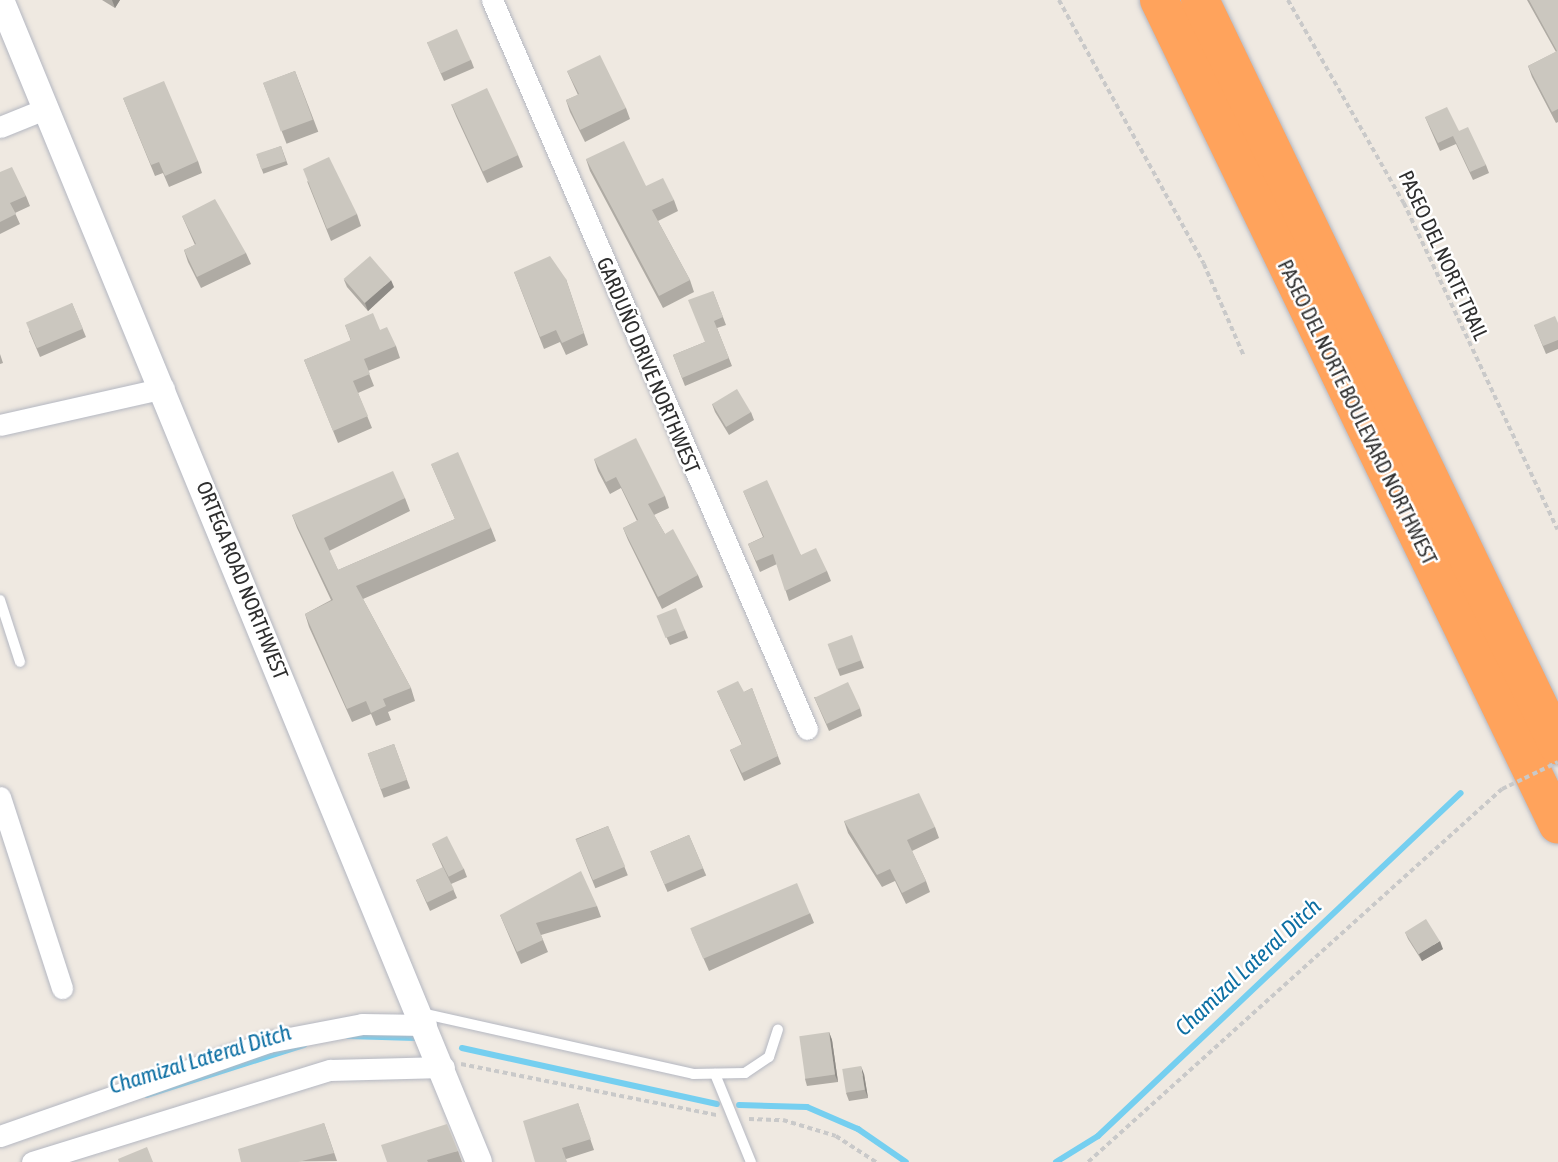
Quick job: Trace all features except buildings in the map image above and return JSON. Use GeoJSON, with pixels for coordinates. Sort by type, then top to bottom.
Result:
{"type":"FeatureCollection","features":[{"type":"Feature","properties":{"kind":"highway","name":"PASEO DEL NORTE BOULEVARD NORTHWEST"},"geometry":{"type":"LineString","coordinates":[[1159,0],[1558,825]]}},
{"type":"Feature","properties":{"kind":"highway","name":"PASEO DEL NORTE BOULEVARD NORTHWEST"},"geometry":{"type":"LineString","coordinates":[[1200,0],[1558,746]]}},
{"type":"Feature","properties":{"kind":"street","name":"ORTEGA ROAD NORTHWEST"},"geometry":{"type":"LineString","coordinates":[[1,0],[444,1067],[479,1162]]}},
{"type":"Feature","properties":{"kind":"street","name":"GARDUÑO DRIVE NORTHWEST"},"geometry":{"type":"LineString","coordinates":[[492,0],[807,729]]}},
{"type":"Feature","properties":{"kind":"street"},"geometry":{"type":"LineString","coordinates":[[0,127],[47,108]]}},
{"type":"Feature","properties":{"kind":"street"},"geometry":{"type":"LineString","coordinates":[[0,425],[164,388]]}},
{"type":"Feature","properties":{"kind":"street"},"geometry":{"type":"LineString","coordinates":[[0,797],[62,988]]}},
{"type":"Feature","properties":{"kind":"street"},"geometry":{"type":"LineString","coordinates":[[0,1136],[268,1042],[362,1024],[424,1019]]}},
{"type":"Feature","properties":{"kind":"street"},"geometry":{"type":"LineString","coordinates":[[32,1162],[330,1070],[444,1067]]}},
{"type":"Feature","properties":{"kind":"lane"},"geometry":{"type":"LineString","coordinates":[[0,600],[20,662]]}},
{"type":"Feature","properties":{"kind":"lane"},"geometry":{"type":"LineString","coordinates":[[424,1019],[632,1063],[715,1074],[745,1073],[769,1057],[778,1029]]}},
{"type":"Feature","properties":{"kind":"lane"},"geometry":{"type":"LineString","coordinates":[[715,1074],[751,1162]]}},
{"type":"Feature","properties":{"kind":"path"},"geometry":{"type":"LineString","coordinates":[[1059,0],[1204,264],[1244,356]]}},
{"type":"Feature","properties":{"kind":"path","name":"PASEO DEL NORTE TRAIL"},"geometry":{"type":"LineString","coordinates":[[1288,0],[1393,181],[1558,530]]}},
{"type":"Feature","properties":{"kind":"path"},"geometry":{"type":"LineString","coordinates":[[1087,1162],[1502,789],[1558,762]]}},
{"type":"Feature","properties":{"kind":"path"},"geometry":{"type":"LineString","coordinates":[[444,1067],[484,1064],[733,1119],[783,1120],[836,1136],[876,1162]]}},
{"type":"Feature","properties":{"kind":"waterway","name":"Chamizal Lateral Ditch"},"geometry":{"type":"LineString","coordinates":[[1056,1162],[1098,1136],[1461,793]]}},
{"type":"Feature","properties":{"kind":"waterway","name":"Chamizal Lateral Ditch"},"geometry":{"type":"LineString","coordinates":[[348,1036],[416,1038]]}},
{"type":"Feature","properties":{"kind":"waterway","name":"Chamizal Lateral Ditch"},"geometry":{"type":"LineString","coordinates":[[147,1095],[304,1045]]}},
{"type":"Feature","properties":{"kind":"waterway","name":"Chamizal Lateral Ditch"},"geometry":{"type":"LineString","coordinates":[[462,1048],[717,1104]]}},
{"type":"Feature","properties":{"kind":"waterway","name":"Chamizal Lateral Ditch"},"geometry":{"type":"LineString","coordinates":[[739,1105],[807,1107],[858,1129],[906,1162]]}}]}
